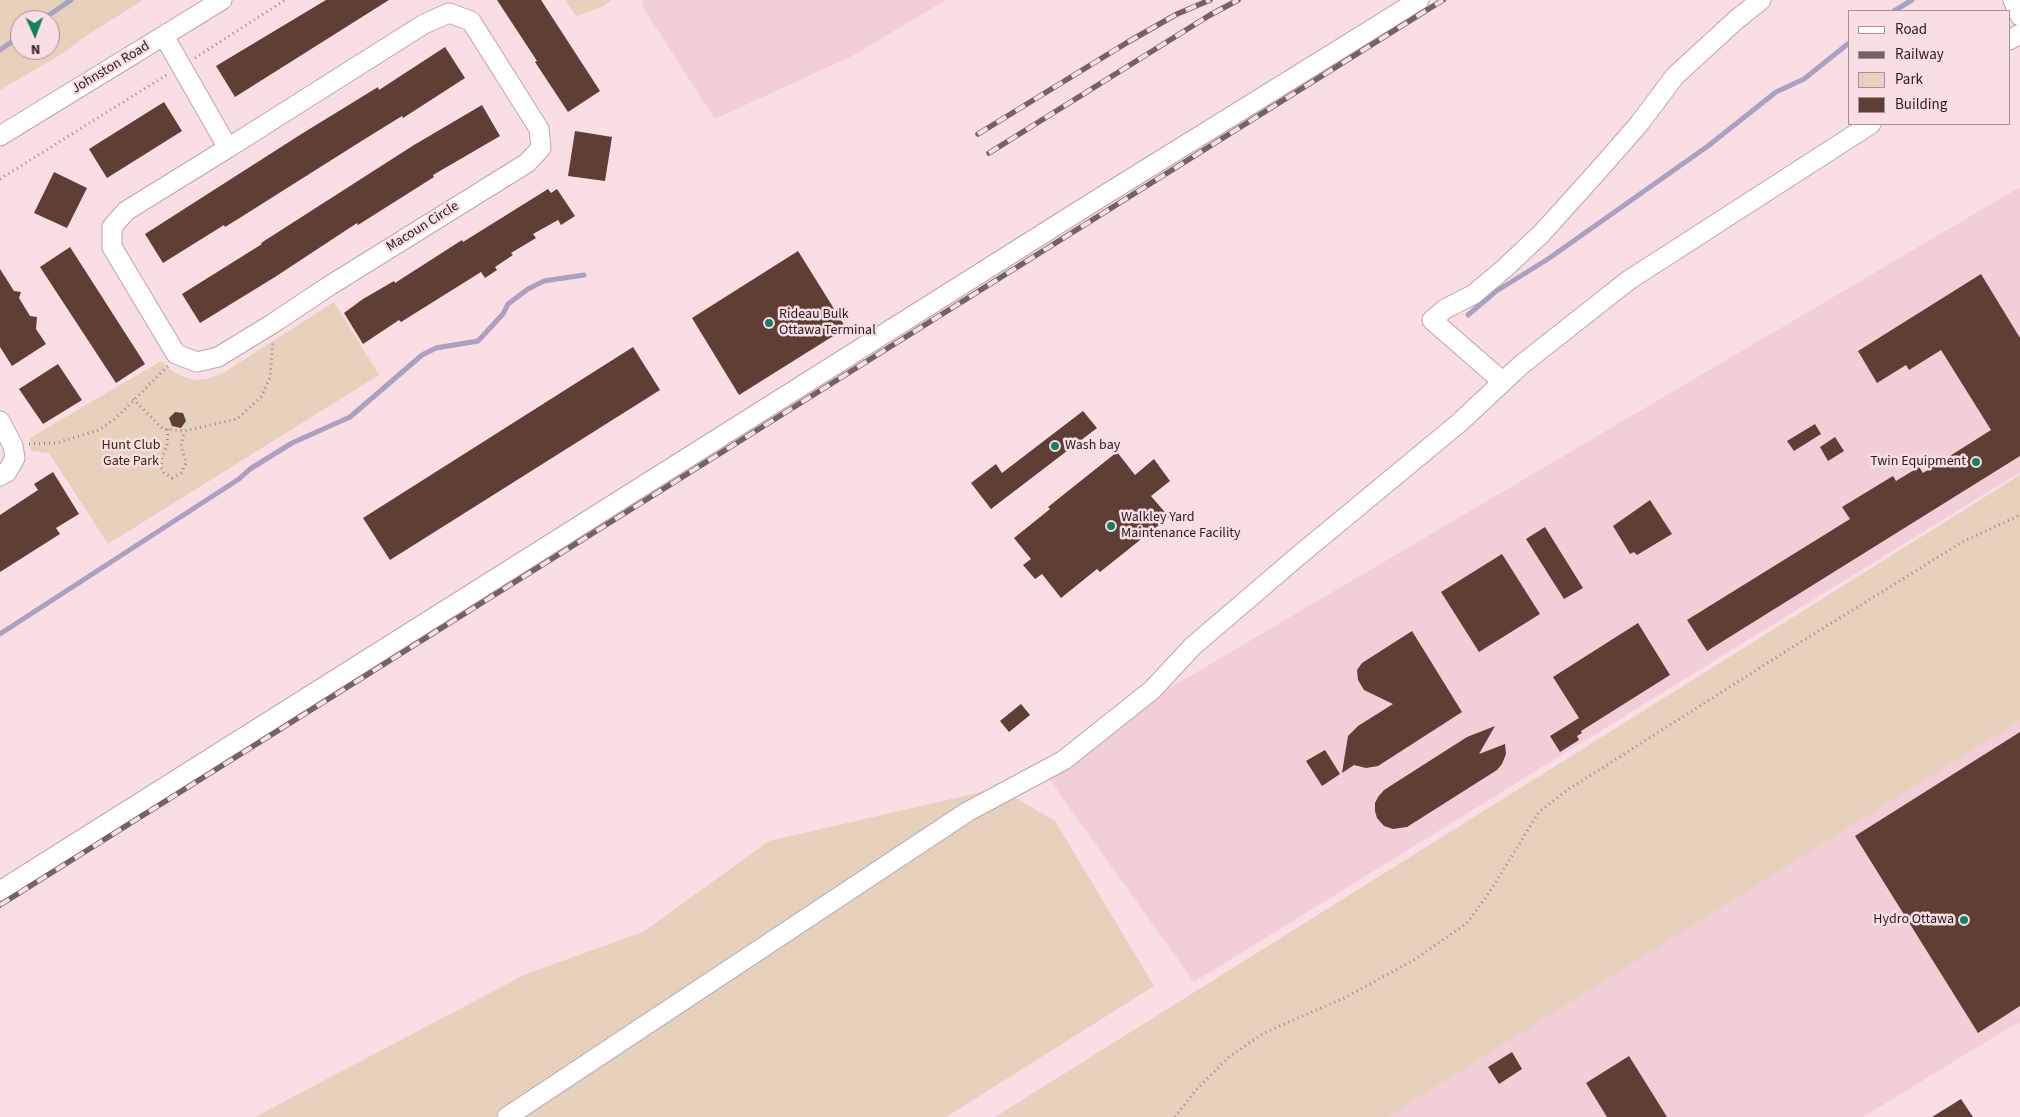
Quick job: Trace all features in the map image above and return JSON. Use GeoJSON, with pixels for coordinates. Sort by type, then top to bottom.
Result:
{"type":"FeatureCollection","features":[{"type":"Feature","properties":{"kind":"street","name":"Johnston Road"},"geometry":{"type":"LineString","coordinates":[[0,136],[222,0]]}},
{"type":"Feature","properties":{"kind":"street"},"geometry":{"type":"LineString","coordinates":[[0,891],[1090,204],[1419,0]]}},
{"type":"Feature","properties":{"kind":"street"},"geometry":{"type":"LineString","coordinates":[[1503,382],[1432,320],[1445,309],[1474,294],[1506,268],[1542,233],[1639,124],[1675,76],[1736,20],[1761,0]]}},
{"type":"Feature","properties":{"kind":"street"},"geometry":{"type":"LineString","coordinates":[[2013,0],[2020,16]]}},
{"type":"Feature","properties":{"kind":"street","name":"Macoun Circle"},"geometry":{"type":"LineString","coordinates":[[449,13],[471,21],[540,129],[541,148],[527,163],[329,286],[272,324],[218,357],[197,362],[176,354],[112,247],[112,227],[126,211],[424,24],[449,13]]}},
{"type":"Feature","properties":{"kind":"street"},"geometry":{"type":"LineString","coordinates":[[164,36],[228,148]]}},
{"type":"Feature","properties":{"kind":"street"},"geometry":{"type":"LineString","coordinates":[[507,1117],[967,812],[1064,760],[1152,690],[1193,646],[1459,423],[1521,365],[1629,280],[1869,125]]}},
{"type":"Feature","properties":{"kind":"street"},"geometry":{"type":"LineString","coordinates":[[0,421],[13,446],[15,458],[7,472],[0,476]]}},
{"type":"Feature","properties":{"kind":"path"},"geometry":{"type":"LineString","coordinates":[[0,179],[285,0]]}},
{"type":"Feature","properties":{"kind":"path"},"geometry":{"type":"LineString","coordinates":[[133,399],[164,429],[184,431],[237,419],[261,397],[270,378],[274,334],[272,324]]}},
{"type":"Feature","properties":{"kind":"path"},"geometry":{"type":"LineString","coordinates":[[13,446],[56,443],[99,430],[116,418],[170,364],[176,354]]}},
{"type":"Feature","properties":{"kind":"path"},"geometry":{"type":"LineString","coordinates":[[168,429],[167,446],[162,457],[161,467],[164,473],[172,478],[182,473],[186,463],[182,446],[184,431]]}},
{"type":"Feature","properties":{"kind":"path"},"geometry":{"type":"LineString","coordinates":[[1175,1117],[1195,1091],[1230,1056],[1266,1032],[1344,998],[1414,960],[1467,923],[1489,893],[1539,812],[1570,789],[1964,541],[2020,515]]}},
{"type":"Feature","properties":{"kind":"shaded area"},"geometry":{"type":"Polygon","coordinates":[[[642,0],[946,0],[852,56],[715,119],[644,9],[642,0]]]}},
{"type":"Feature","properties":{"kind":"shaded area"},"geometry":{"type":"Polygon","coordinates":[[[2020,187],[2020,472],[1194,982],[1039,765],[2020,187]]]}},
{"type":"Feature","properties":{"kind":"shaded area","name":"Hydro Ottawa"},"geometry":{"type":"Polygon","coordinates":[[[2020,707],[2020,1021],[1863,1117],[1372,1117],[2020,707]]]}},
{"type":"Feature","properties":{"kind":"green space"},"geometry":{"type":"Polygon","coordinates":[[[0,0],[143,0],[60,55],[60,10],[10,10],[10,60],[51,60],[0,90],[0,0]]]}},
{"type":"Feature","properties":{"kind":"green space"},"geometry":{"type":"Polygon","coordinates":[[[565,0],[611,0],[604,6],[576,16],[565,0]]]}},
{"type":"Feature","properties":{"kind":"green space","name":"Hunt Club Gate Park"},"geometry":{"type":"Polygon","coordinates":[[[334,302],[379,375],[108,544],[49,453],[31,451],[30,438],[161,361],[172,371],[182,376],[194,380],[208,379],[223,373],[334,302]]]}},
{"type":"Feature","properties":{"kind":"green space"},"geometry":{"type":"Polygon","coordinates":[[[2020,475],[2020,720],[1387,1117],[995,1117],[2020,475]]]}},
{"type":"Feature","properties":{"kind":"green space"},"geometry":{"type":"Polygon","coordinates":[[[999,788],[1055,821],[1154,986],[946,1117],[255,1117],[526,974],[643,932],[769,841],[999,788]]]}},
{"type":"Feature","properties":{"kind":"building"},"geometry":{"type":"Polygon","coordinates":[[[326,0],[389,0],[235,97],[216,66],[326,0]]]}},
{"type":"Feature","properties":{"kind":"building"},"geometry":{"type":"Polygon","coordinates":[[[497,0],[541,0],[600,91],[568,112],[497,0]]]}},
{"type":"Feature","properties":{"kind":"building"},"geometry":{"type":"Polygon","coordinates":[[[445,47],[465,78],[403,118],[402,116],[225,227],[224,225],[163,263],[145,234],[303,133],[378,87],[379,90],[445,47]]]}},
{"type":"Feature","properties":{"kind":"building"},"geometry":{"type":"Polygon","coordinates":[[[164,102],[182,131],[107,178],[89,149],[164,102]]]}},
{"type":"Feature","properties":{"kind":"building"},"geometry":{"type":"Polygon","coordinates":[[[482,105],[500,136],[433,175],[434,177],[358,225],[357,223],[200,323],[182,294],[414,145],[482,105]]]}},
{"type":"Feature","properties":{"kind":"building"},"geometry":{"type":"Polygon","coordinates":[[[575,131],[612,137],[605,181],[568,176],[575,131]]]}},
{"type":"Feature","properties":{"kind":"building"},"geometry":{"type":"Polygon","coordinates":[[[54,172],[87,188],[67,228],[34,213],[54,172]]]}},
{"type":"Feature","properties":{"kind":"building"},"geometry":{"type":"Polygon","coordinates":[[[548,189],[551,193],[557,189],[575,216],[561,225],[558,220],[533,234],[536,238],[511,253],[513,255],[495,267],[497,270],[485,278],[481,272],[401,322],[399,320],[363,344],[344,313],[363,299],[394,281],[395,283],[462,240],[463,242],[548,189]]]}},
{"type":"Feature","properties":{"kind":"building"},"geometry":{"type":"Polygon","coordinates":[[[70,247],[145,364],[116,383],[40,267],[70,247]]]}},
{"type":"Feature","properties":{"kind":"building","name":"Rideau Bulk Ottawa Terminal"},"geometry":{"type":"Polygon","coordinates":[[[798,251],[846,328],[739,395],[692,318],[798,251]]]}},
{"type":"Feature","properties":{"kind":"building"},"geometry":{"type":"Polygon","coordinates":[[[0,269],[14,291],[21,292],[19,298],[30,316],[37,317],[36,329],[46,344],[12,366],[0,347],[0,269]]]}},
{"type":"Feature","properties":{"kind":"building","name":"Twin Equipment"},"geometry":{"type":"Polygon","coordinates":[[[1981,274],[2020,338],[2020,456],[1707,651],[1687,620],[1850,519],[1842,507],[1893,476],[1896,481],[1919,467],[1923,473],[1991,430],[1941,350],[1909,370],[1906,365],[1877,383],[1858,351],[1981,274]]]}},
{"type":"Feature","properties":{"kind":"building"},"geometry":{"type":"Polygon","coordinates":[[[633,347],[660,390],[390,560],[363,518],[633,347]]]}},
{"type":"Feature","properties":{"kind":"building"},"geometry":{"type":"Polygon","coordinates":[[[58,364],[82,400],[43,424],[19,389],[58,364]]]}},
{"type":"Feature","properties":{"kind":"building","name":"Wash bay"},"geometry":{"type":"Polygon","coordinates":[[[1083,411],[1097,428],[991,509],[971,483],[996,464],[1002,473],[1083,411]]]}},
{"type":"Feature","properties":{"kind":"building"},"geometry":{"type":"Polygon","coordinates":[[[175,412],[183,413],[186,421],[181,428],[172,426],[169,418],[175,412]]]}},
{"type":"Feature","properties":{"kind":"building"},"geometry":{"type":"Polygon","coordinates":[[[1815,424],[1821,434],[1794,451],[1787,441],[1815,424]]]}},
{"type":"Feature","properties":{"kind":"building"},"geometry":{"type":"Polygon","coordinates":[[[1835,437],[1844,451],[1828,461],[1820,447],[1835,437]]]}},
{"type":"Feature","properties":{"kind":"building","name":"Walkley Yard Maintenance Facility"},"geometry":{"type":"Polygon","coordinates":[[[1117,452],[1135,475],[1154,459],[1170,481],[1151,496],[1169,517],[1100,572],[1097,569],[1061,598],[1042,574],[1035,579],[1023,565],[1031,559],[1014,538],[1050,509],[1048,507],[1117,452]]]}},
{"type":"Feature","properties":{"kind":"building"},"geometry":{"type":"Polygon","coordinates":[[[53,472],[79,514],[56,528],[60,534],[0,572],[0,515],[38,490],[34,484],[53,472]]]}},
{"type":"Feature","properties":{"kind":"building"},"geometry":{"type":"Polygon","coordinates":[[[1650,500],[1672,534],[1637,555],[1634,552],[1630,554],[1613,526],[1650,500]]]}},
{"type":"Feature","properties":{"kind":"building"},"geometry":{"type":"Polygon","coordinates":[[[1545,527],[1583,588],[1564,599],[1526,539],[1545,527]]]}},
{"type":"Feature","properties":{"kind":"building"},"geometry":{"type":"Polygon","coordinates":[[[1502,554],[1540,614],[1479,652],[1441,592],[1502,554]]]}},
{"type":"Feature","properties":{"kind":"building"},"geometry":{"type":"Polygon","coordinates":[[[1638,623],[1670,675],[1581,731],[1582,733],[1577,736],[1579,740],[1560,752],[1550,736],[1579,718],[1553,677],[1638,623]]]}},
{"type":"Feature","properties":{"kind":"building"},"geometry":{"type":"Polygon","coordinates":[[[1412,631],[1462,712],[1378,766],[1366,768],[1354,765],[1342,773],[1348,736],[1358,726],[1393,704],[1364,690],[1358,680],[1357,670],[1362,663],[1412,631]]]}},
{"type":"Feature","properties":{"kind":"building"},"geometry":{"type":"Polygon","coordinates":[[[1021,704],[1030,715],[1009,732],[1000,721],[1021,704]]]}},
{"type":"Feature","properties":{"kind":"building"},"geometry":{"type":"Polygon","coordinates":[[[1495,726],[1479,754],[1505,744],[1506,754],[1497,770],[1407,827],[1393,829],[1384,826],[1377,818],[1375,803],[1384,790],[1467,737],[1495,726]]]}},
{"type":"Feature","properties":{"kind":"building","name":"Hydro Ottawa"},"geometry":{"type":"Polygon","coordinates":[[[2020,732],[2020,1006],[1978,1033],[1855,836],[2020,732]]]}},
{"type":"Feature","properties":{"kind":"building"},"geometry":{"type":"Polygon","coordinates":[[[1325,750],[1340,774],[1322,786],[1306,761],[1325,750]]]}},
{"type":"Feature","properties":{"kind":"building"},"geometry":{"type":"Polygon","coordinates":[[[1512,1052],[1522,1069],[1499,1084],[1488,1067],[1512,1052]]]}},
{"type":"Feature","properties":{"kind":"building"},"geometry":{"type":"Polygon","coordinates":[[[1629,1056],[1667,1117],[1607,1117],[1586,1083],[1629,1056]]]}},
{"type":"Feature","properties":{"kind":"building"},"geometry":{"type":"Polygon","coordinates":[[[1961,1099],[1973,1117],[1932,1117],[1961,1099]]]}},
{"type":"Feature","properties":{"kind":"waterway"},"geometry":{"type":"LineString","coordinates":[[56,10],[71,0]]}},
{"type":"Feature","properties":{"kind":"waterway"},"geometry":{"type":"LineString","coordinates":[[1896,10],[1912,0]]}},
{"type":"Feature","properties":{"kind":"waterway"},"geometry":{"type":"LineString","coordinates":[[0,50],[10,43]]}},
{"type":"Feature","properties":{"kind":"waterway"},"geometry":{"type":"LineString","coordinates":[[1468,315],[1495,292],[1548,259],[1708,146],[1776,92],[1804,79],[1848,44]]}},
{"type":"Feature","properties":{"kind":"waterway"},"geometry":{"type":"LineString","coordinates":[[0,634],[239,479],[250,469],[292,443],[350,417],[422,355],[436,348],[478,341],[503,314],[508,304],[528,289],[544,281],[584,275]]}},
{"type":"Feature","properties":{"kind":"railway"},"geometry":{"type":"LineString","coordinates":[[978,134],[1128,42],[1177,14],[1210,0]]}},
{"type":"Feature","properties":{"kind":"railway"},"geometry":{"type":"LineString","coordinates":[[989,153],[1210,15],[1238,0]]}},
{"type":"Feature","properties":{"kind":"railway"},"geometry":{"type":"LineString","coordinates":[[0,905],[1443,0]]}},
{"type":"Feature","properties":{"kind":"place","name":"Rideau Bulk Ottawa Terminal"},"geometry":{"type":"Point","coordinates":[769,323]}},
{"type":"Feature","properties":{"kind":"place","name":"Wash bay"},"geometry":{"type":"Point","coordinates":[1055,446]}},
{"type":"Feature","properties":{"kind":"place","name":"Twin Equipment"},"geometry":{"type":"Point","coordinates":[1976,462]}},
{"type":"Feature","properties":{"kind":"place","name":"Walkley Yard Maintenance Facility"},"geometry":{"type":"Point","coordinates":[1111,526]}},
{"type":"Feature","properties":{"kind":"place","name":"Hydro Ottawa"},"geometry":{"type":"Point","coordinates":[1964,920]}}]}
